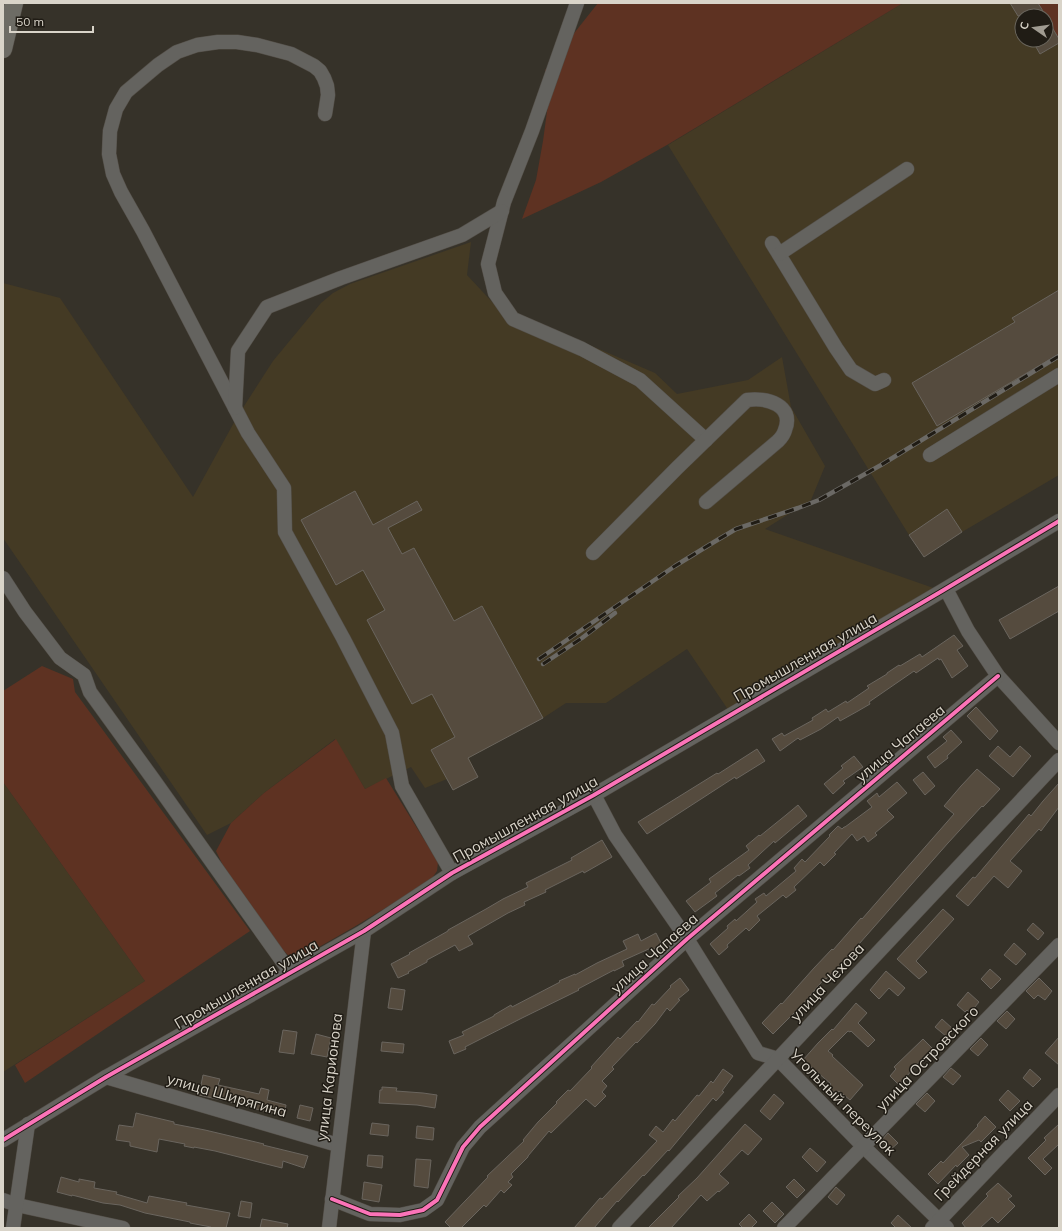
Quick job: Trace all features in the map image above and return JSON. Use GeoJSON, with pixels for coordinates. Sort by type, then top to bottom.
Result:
{"type":"FeatureCollection","features":[{"type":"Feature","properties":{"kind":"main road"},"geometry":{"type":"LineString","coordinates":[[3,49],[14,3]]}},
{"type":"Feature","properties":{"kind":"street"},"geometry":{"type":"LineString","coordinates":[[577,3],[532,131],[504,202],[488,264],[495,293],[513,319],[582,349],[640,380],[706,440]]}},
{"type":"Feature","properties":{"kind":"street"},"geometry":{"type":"LineString","coordinates":[[325,114],[328,95],[327,86],[320,71],[314,66],[291,54],[257,45],[237,42],[218,42],[197,45],[177,52],[158,65],[126,92],[116,109],[110,131],[108,154],[112,174],[120,192],[143,232],[248,433],[284,488],[285,532],[343,638],[392,733],[402,786],[452,873]]}},
{"type":"Feature","properties":{"kind":"street"},"geometry":{"type":"LineString","coordinates":[[884,380],[875,384],[851,370],[775,248],[906,169]]}},
{"type":"Feature","properties":{"kind":"street"},"geometry":{"type":"LineString","coordinates":[[235,409],[238,351],[267,307],[341,278],[462,235],[502,211]]}},
{"type":"Feature","properties":{"kind":"street"},"geometry":{"type":"LineString","coordinates":[[930,455],[1059,375]]}},
{"type":"Feature","properties":{"kind":"street"},"geometry":{"type":"LineString","coordinates":[[592,553],[747,400],[755,399],[776,403],[786,414],[788,422],[785,432],[778,441],[706,502]]}},
{"type":"Feature","properties":{"kind":"street","name":"Промышленная улица"},"geometry":{"type":"LineString","coordinates":[[3,1140],[106,1077],[364,931],[452,873],[594,795],[946,589],[1059,521]]}},
{"type":"Feature","properties":{"kind":"street"},"geometry":{"type":"LineString","coordinates":[[3,578],[25,612],[60,658],[84,676],[90,692],[290,972]]}},
{"type":"Feature","properties":{"kind":"street"},"geometry":{"type":"LineString","coordinates":[[946,589],[968,631],[998,676],[1059,743]]}},
{"type":"Feature","properties":{"kind":"street","name":"улица Чапаева"},"geometry":{"type":"LineString","coordinates":[[332,1200],[370,1214],[400,1215],[423,1210],[437,1200],[463,1147],[480,1127],[687,939],[998,676]]}},
{"type":"Feature","properties":{"kind":"street","name":"улица Чехова"},"geometry":{"type":"LineString","coordinates":[[619,1228],[1059,760]]}},
{"type":"Feature","properties":{"kind":"street","name":"Угольный переулок"},"geometry":{"type":"LineString","coordinates":[[594,795],[614,834],[687,939],[758,1053],[778,1059],[940,1226]]}},
{"type":"Feature","properties":{"kind":"street","name":"улица Карионова"},"geometry":{"type":"LineString","coordinates":[[329,1228],[364,931]]}},
{"type":"Feature","properties":{"kind":"street","name":"улица Островского"},"geometry":{"type":"LineString","coordinates":[[784,1228],[1059,945]]}},
{"type":"Feature","properties":{"kind":"street","name":"улица Ширягина"},"geometry":{"type":"LineString","coordinates":[[106,1077],[338,1145]]}},
{"type":"Feature","properties":{"kind":"street","name":"Грейдерная улица"},"geometry":{"type":"LineString","coordinates":[[940,1226],[1059,1095]]}},
{"type":"Feature","properties":{"kind":"street"},"geometry":{"type":"LineString","coordinates":[[13,1228],[28,1124]]}},
{"type":"Feature","properties":{"kind":"street"},"geometry":{"type":"LineString","coordinates":[[3,1200],[17,1205],[123,1228]]}},
{"type":"Feature","properties":{"kind":"shaded area"},"geometry":{"type":"Polygon","coordinates":[[[598,3],[903,3],[667,145],[601,182],[522,219],[536,180],[543,141],[548,104],[545,70],[598,3]]]}},
{"type":"Feature","properties":{"kind":"shaded area"},"geometry":{"type":"Polygon","coordinates":[[[903,3],[1038,3],[1032,8],[1014,8],[1014,48],[1054,48],[1054,31],[1059,39],[1059,475],[962,532],[924,557],[668,145],[903,3]]]}},
{"type":"Feature","properties":{"kind":"shaded area"},"geometry":{"type":"Polygon","coordinates":[[[1038,3],[1059,3],[1059,39],[1054,30],[1054,8],[1041,8],[1038,3]]]}},
{"type":"Feature","properties":{"kind":"shaded area"},"geometry":{"type":"Polygon","coordinates":[[[471,242],[467,275],[494,304],[655,373],[677,394],[748,380],[782,357],[791,407],[825,466],[811,500],[765,529],[942,591],[731,714],[687,649],[606,703],[566,703],[543,718],[469,758],[478,777],[453,790],[447,779],[425,788],[411,767],[365,789],[335,739],[264,793],[231,823],[207,835],[3,538],[3,283],[60,298],[193,497],[237,417],[273,361],[321,303],[333,293],[350,284],[471,242]]]}},
{"type":"Feature","properties":{"kind":"shaded area"},"geometry":{"type":"Polygon","coordinates":[[[42,666],[73,679],[75,692],[250,931],[25,1083],[15,1065],[145,981],[3,782],[3,691],[42,666]]]}},
{"type":"Feature","properties":{"kind":"shaded area"},"geometry":{"type":"Polygon","coordinates":[[[336,739],[365,789],[386,778],[438,862],[437,871],[430,881],[354,927],[298,959],[291,958],[282,949],[233,886],[216,851],[231,823],[264,793],[336,739]]]}},
{"type":"Feature","properties":{"kind":"shaded area"},"geometry":{"type":"Polygon","coordinates":[[[3,782],[145,981],[3,1072],[3,782]]]}},
{"type":"Feature","properties":{"kind":"building"},"geometry":{"type":"Polygon","coordinates":[[[1010,3],[1038,3],[1041,8],[1014,8],[1014,10],[1010,3]]]}},
{"type":"Feature","properties":{"kind":"building"},"geometry":{"type":"Polygon","coordinates":[[[1054,31],[1059,39],[1059,43],[1054,46],[1054,31]]]}},
{"type":"Feature","properties":{"kind":"building"},"geometry":{"type":"Polygon","coordinates":[[[1037,48],[1050,48],[1040,54],[1037,48]]]}},
{"type":"Feature","properties":{"kind":"building"},"geometry":{"type":"Polygon","coordinates":[[[1059,290],[1059,354],[937,426],[912,383],[1015,322],[1012,318],[1059,290]]]}},
{"type":"Feature","properties":{"kind":"building"},"geometry":{"type":"Polygon","coordinates":[[[355,491],[373,525],[417,501],[422,510],[388,528],[402,554],[414,548],[454,621],[482,606],[543,718],[468,758],[478,777],[453,790],[431,750],[455,737],[432,694],[412,704],[367,620],[385,610],[363,570],[336,585],[301,520],[355,491]]]}},
{"type":"Feature","properties":{"kind":"building"},"geometry":{"type":"Polygon","coordinates":[[[947,509],[962,532],[924,557],[909,535],[947,509]]]}},
{"type":"Feature","properties":{"kind":"building"},"geometry":{"type":"Polygon","coordinates":[[[1059,586],[1059,611],[1010,639],[999,620],[1059,586]]]}},
{"type":"Feature","properties":{"kind":"building"},"geometry":{"type":"Polygon","coordinates":[[[954,635],[963,646],[957,650],[968,666],[952,678],[941,659],[939,660],[938,658],[916,673],[914,671],[869,702],[870,704],[840,721],[838,717],[821,729],[800,740],[798,738],[780,751],[772,739],[782,733],[784,736],[813,720],[812,718],[826,709],[828,712],[846,701],[847,703],[869,688],[867,686],[899,665],[900,666],[920,654],[922,657],[954,635]]]}},
{"type":"Feature","properties":{"kind":"building"},"geometry":{"type":"Polygon","coordinates":[[[976,707],[998,731],[990,740],[967,716],[976,707]]]}},
{"type":"Feature","properties":{"kind":"building"},"geometry":{"type":"Polygon","coordinates":[[[951,730],[962,742],[947,756],[948,758],[935,768],[927,757],[947,741],[943,737],[951,730]]]}},
{"type":"Feature","properties":{"kind":"building"},"geometry":{"type":"Polygon","coordinates":[[[998,746],[1010,757],[1020,746],[1031,756],[1013,777],[989,756],[998,746]]]}},
{"type":"Feature","properties":{"kind":"building"},"geometry":{"type":"Polygon","coordinates":[[[757,749],[765,761],[736,779],[735,777],[647,834],[638,822],[717,773],[718,774],[757,749]]]}},
{"type":"Feature","properties":{"kind":"building"},"geometry":{"type":"Polygon","coordinates":[[[854,756],[863,767],[843,781],[845,783],[833,794],[824,784],[843,768],[841,766],[854,756]]]}},
{"type":"Feature","properties":{"kind":"building"},"geometry":{"type":"Polygon","coordinates":[[[977,769],[1000,789],[948,843],[844,961],[826,979],[825,978],[801,1006],[773,1034],[762,1023],[781,1003],[782,1004],[832,949],[833,950],[861,918],[862,919],[954,814],[944,806],[977,769]]]}},
{"type":"Feature","properties":{"kind":"building"},"geometry":{"type":"Polygon","coordinates":[[[923,772],[935,786],[925,795],[913,780],[923,772]]]}},
{"type":"Feature","properties":{"kind":"building"},"geometry":{"type":"Polygon","coordinates":[[[897,782],[907,793],[887,810],[894,817],[875,833],[877,835],[868,842],[864,836],[857,841],[852,834],[824,866],[820,862],[794,887],[796,890],[786,898],[783,895],[757,916],[760,920],[749,931],[746,928],[727,945],[728,947],[719,955],[710,944],[728,928],[727,926],[735,919],[736,921],[757,902],[755,899],[764,893],[766,896],[796,871],[794,868],[802,859],[805,862],[838,826],[842,829],[872,807],[867,801],[877,793],[879,797],[897,782]]]}},
{"type":"Feature","properties":{"kind":"building"},"geometry":{"type":"Polygon","coordinates":[[[1059,783],[1059,807],[1041,831],[1039,829],[1010,861],[1022,871],[1008,888],[994,876],[968,906],[956,896],[973,877],[975,878],[1029,814],[1031,816],[1059,783]]]}},
{"type":"Feature","properties":{"kind":"building"},"geometry":{"type":"Polygon","coordinates":[[[798,805],[807,816],[775,843],[774,841],[748,865],[750,868],[739,876],[738,875],[715,893],[717,896],[695,912],[686,901],[711,882],[709,879],[749,850],[746,846],[798,805]]]}},
{"type":"Feature","properties":{"kind":"building"},"geometry":{"type":"Polygon","coordinates":[[[602,840],[612,857],[584,873],[583,871],[545,890],[546,892],[524,902],[525,905],[468,936],[473,944],[459,951],[455,945],[398,978],[391,964],[503,899],[528,887],[526,883],[572,860],[571,858],[602,840]]]}},
{"type":"Feature","properties":{"kind":"building"},"geometry":{"type":"Polygon","coordinates":[[[943,909],[954,919],[916,961],[927,972],[919,979],[897,959],[943,909]]]}},
{"type":"Feature","properties":{"kind":"building"},"geometry":{"type":"Polygon","coordinates":[[[1033,923],[1044,933],[1038,940],[1027,930],[1033,923]]]}},
{"type":"Feature","properties":{"kind":"building"},"geometry":{"type":"Polygon","coordinates":[[[656,933],[662,945],[652,950],[651,948],[622,961],[624,966],[454,1054],[449,1041],[464,1035],[462,1032],[494,1016],[511,1005],[512,1007],[560,982],[559,981],[575,975],[627,949],[623,941],[638,934],[641,941],[656,933]]]}},
{"type":"Feature","properties":{"kind":"building"},"geometry":{"type":"Polygon","coordinates":[[[1014,943],[1026,954],[1016,965],[1004,955],[1014,943]]]}},
{"type":"Feature","properties":{"kind":"building"},"geometry":{"type":"Polygon","coordinates":[[[990,969],[1001,979],[991,989],[981,979],[990,969]]]}},
{"type":"Feature","properties":{"kind":"building"},"geometry":{"type":"Polygon","coordinates":[[[886,971],[905,988],[898,996],[889,988],[879,999],[870,990],[886,971]]]}},
{"type":"Feature","properties":{"kind":"building"},"geometry":{"type":"Polygon","coordinates":[[[680,978],[689,990],[678,999],[680,1000],[670,1011],[667,1008],[655,1024],[612,1067],[614,1069],[602,1081],[607,1086],[602,1092],[606,1096],[595,1107],[586,1099],[551,1133],[549,1131],[528,1157],[511,1174],[513,1177],[508,1182],[512,1185],[504,1193],[501,1190],[486,1207],[484,1205],[461,1228],[451,1228],[445,1222],[488,1177],[487,1176],[524,1141],[523,1140],[538,1122],[557,1103],[556,1102],[568,1090],[570,1091],[592,1068],[591,1067],[618,1037],[620,1039],[637,1021],[638,1022],[652,1004],[654,1005],[671,987],[670,986],[680,978]]]}},
{"type":"Feature","properties":{"kind":"building"},"geometry":{"type":"Polygon","coordinates":[[[1039,978],[1052,991],[1045,1000],[1038,995],[1034,999],[1026,991],[1039,978]]]}},
{"type":"Feature","properties":{"kind":"building"},"geometry":{"type":"Polygon","coordinates":[[[391,988],[405,990],[402,1010],[388,1008],[391,988]]]}},
{"type":"Feature","properties":{"kind":"building"},"geometry":{"type":"Polygon","coordinates":[[[968,992],[979,1002],[970,1013],[967,1010],[965,1012],[957,1005],[968,992]]]}},
{"type":"Feature","properties":{"kind":"building"},"geometry":{"type":"Polygon","coordinates":[[[856,1003],[867,1013],[858,1023],[875,1040],[868,1047],[851,1031],[848,1031],[828,1051],[863,1085],[850,1100],[839,1091],[836,1094],[828,1087],[831,1084],[803,1060],[832,1029],[833,1030],[856,1003]]]}},
{"type":"Feature","properties":{"kind":"building"},"geometry":{"type":"Polygon","coordinates":[[[1007,1011],[1015,1019],[1006,1029],[997,1021],[1007,1011]]]}},
{"type":"Feature","properties":{"kind":"building"},"geometry":{"type":"Polygon","coordinates":[[[942,1019],[953,1029],[947,1037],[935,1027],[942,1019]]]}},
{"type":"Feature","properties":{"kind":"building"},"geometry":{"type":"Polygon","coordinates":[[[283,1030],[297,1032],[294,1054],[279,1052],[283,1030]]]}},
{"type":"Feature","properties":{"kind":"building"},"geometry":{"type":"Polygon","coordinates":[[[316,1034],[331,1038],[327,1057],[311,1054],[316,1034]]]}},
{"type":"Feature","properties":{"kind":"building"},"geometry":{"type":"Polygon","coordinates":[[[1059,1037],[1059,1065],[1045,1053],[1059,1037]]]}},
{"type":"Feature","properties":{"kind":"building"},"geometry":{"type":"Polygon","coordinates":[[[981,1038],[988,1045],[978,1056],[970,1049],[981,1038]]]}},
{"type":"Feature","properties":{"kind":"building"},"geometry":{"type":"Polygon","coordinates":[[[923,1039],[934,1050],[922,1061],[921,1060],[899,1085],[890,1076],[896,1069],[894,1067],[923,1039]]]}},
{"type":"Feature","properties":{"kind":"building"},"geometry":{"type":"Polygon","coordinates":[[[382,1042],[404,1044],[403,1053],[381,1051],[382,1042]]]}},
{"type":"Feature","properties":{"kind":"building"},"geometry":{"type":"Polygon","coordinates":[[[951,1068],[961,1076],[953,1085],[943,1077],[951,1068]]]}},
{"type":"Feature","properties":{"kind":"building"},"geometry":{"type":"Polygon","coordinates":[[[723,1069],[733,1076],[722,1091],[724,1092],[716,1101],[713,1098],[669,1151],[668,1150],[618,1202],[617,1201],[594,1228],[574,1228],[600,1198],[602,1199],[657,1141],[649,1135],[656,1126],[663,1132],[673,1119],[675,1121],[711,1081],[713,1083],[723,1069]]]}},
{"type":"Feature","properties":{"kind":"building"},"geometry":{"type":"Polygon","coordinates":[[[1030,1069],[1041,1079],[1033,1087],[1023,1078],[1030,1069]]]}},
{"type":"Feature","properties":{"kind":"building"},"geometry":{"type":"Polygon","coordinates":[[[203,1075],[220,1079],[218,1085],[259,1094],[261,1088],[269,1090],[267,1100],[286,1105],[284,1116],[256,1109],[257,1108],[199,1095],[203,1075]]]}},
{"type":"Feature","properties":{"kind":"building"},"geometry":{"type":"Polygon","coordinates":[[[382,1087],[397,1088],[396,1091],[437,1095],[435,1108],[417,1105],[379,1103],[380,1090],[382,1090],[382,1087]]]}},
{"type":"Feature","properties":{"kind":"building"},"geometry":{"type":"Polygon","coordinates":[[[1008,1090],[1020,1101],[1010,1111],[999,1100],[1008,1090]]]}},
{"type":"Feature","properties":{"kind":"building"},"geometry":{"type":"Polygon","coordinates":[[[927,1093],[935,1101],[925,1112],[916,1104],[927,1093]]]}},
{"type":"Feature","properties":{"kind":"building"},"geometry":{"type":"Polygon","coordinates":[[[774,1094],[784,1103],[770,1120],[760,1111],[774,1094]]]}},
{"type":"Feature","properties":{"kind":"building"},"geometry":{"type":"Polygon","coordinates":[[[300,1105],[313,1108],[310,1121],[297,1118],[300,1105]]]}},
{"type":"Feature","properties":{"kind":"building"},"geometry":{"type":"Polygon","coordinates":[[[136,1113],[174,1122],[174,1124],[264,1144],[263,1145],[308,1156],[304,1168],[283,1161],[282,1168],[159,1139],[157,1152],[130,1146],[130,1142],[116,1140],[119,1125],[133,1127],[136,1113]]]}},
{"type":"Feature","properties":{"kind":"building"},"geometry":{"type":"Polygon","coordinates":[[[985,1116],[996,1127],[981,1142],[979,1140],[962,1147],[969,1155],[957,1167],[956,1165],[938,1184],[928,1174],[941,1161],[943,1163],[978,1126],[977,1125],[985,1116]]]}},
{"type":"Feature","properties":{"kind":"building"},"geometry":{"type":"Polygon","coordinates":[[[372,1123],[389,1125],[388,1136],[370,1134],[372,1123]]]}},
{"type":"Feature","properties":{"kind":"building"},"geometry":{"type":"Polygon","coordinates":[[[745,1124],[762,1139],[748,1155],[742,1150],[719,1174],[729,1183],[707,1201],[701,1195],[671,1228],[648,1228],[697,1178],[745,1124]]]}},
{"type":"Feature","properties":{"kind":"building"},"geometry":{"type":"Polygon","coordinates":[[[1059,1124],[1059,1144],[1043,1159],[1052,1168],[1045,1175],[1028,1158],[1046,1140],[1044,1138],[1059,1124]]]}},
{"type":"Feature","properties":{"kind":"building"},"geometry":{"type":"Polygon","coordinates":[[[417,1126],[434,1128],[433,1140],[416,1138],[417,1126]]]}},
{"type":"Feature","properties":{"kind":"building"},"geometry":{"type":"Polygon","coordinates":[[[888,1133],[898,1143],[890,1150],[881,1141],[888,1133]]]}},
{"type":"Feature","properties":{"kind":"building"},"geometry":{"type":"Polygon","coordinates":[[[810,1148],[826,1162],[817,1172],[802,1157],[810,1148]]]}},
{"type":"Feature","properties":{"kind":"building"},"geometry":{"type":"Polygon","coordinates":[[[368,1155],[383,1156],[382,1168],[367,1166],[368,1155]]]}},
{"type":"Feature","properties":{"kind":"building"},"geometry":{"type":"Polygon","coordinates":[[[416,1159],[431,1160],[428,1188],[414,1186],[416,1159]]]}},
{"type":"Feature","properties":{"kind":"building"},"geometry":{"type":"Polygon","coordinates":[[[61,1177],[79,1182],[79,1179],[95,1182],[94,1188],[117,1192],[116,1194],[147,1203],[149,1196],[187,1203],[186,1205],[230,1213],[226,1228],[211,1228],[145,1213],[120,1205],[103,1203],[57,1192],[61,1177]]]}},
{"type":"Feature","properties":{"kind":"building"},"geometry":{"type":"Polygon","coordinates":[[[794,1179],[805,1190],[797,1198],[786,1187],[794,1179]]]}},
{"type":"Feature","properties":{"kind":"building"},"geometry":{"type":"Polygon","coordinates":[[[364,1182],[382,1185],[379,1202],[362,1199],[364,1182]]]}},
{"type":"Feature","properties":{"kind":"building"},"geometry":{"type":"Polygon","coordinates":[[[998,1183],[1012,1196],[1008,1199],[1015,1206],[998,1223],[992,1217],[980,1228],[966,1228],[962,1223],[988,1196],[986,1194],[998,1183]]]}},
{"type":"Feature","properties":{"kind":"building"},"geometry":{"type":"Polygon","coordinates":[[[836,1187],[845,1195],[837,1205],[828,1197],[836,1187]]]}},
{"type":"Feature","properties":{"kind":"building"},"geometry":{"type":"Polygon","coordinates":[[[241,1201],[252,1203],[250,1218],[238,1216],[241,1201]]]}},
{"type":"Feature","properties":{"kind":"building"},"geometry":{"type":"Polygon","coordinates":[[[772,1202],[784,1214],[775,1223],[763,1211],[772,1202]]]}},
{"type":"Feature","properties":{"kind":"building"},"geometry":{"type":"Polygon","coordinates":[[[749,1214],[757,1222],[751,1228],[743,1228],[739,1224],[749,1214]]]}},
{"type":"Feature","properties":{"kind":"building"},"geometry":{"type":"Polygon","coordinates":[[[898,1215],[912,1228],[896,1228],[891,1223],[898,1215]]]}},
{"type":"Feature","properties":{"kind":"building"},"geometry":{"type":"Polygon","coordinates":[[[262,1219],[288,1224],[287,1228],[260,1228],[262,1219]]]}},
{"type":"Feature","properties":{"kind":"railway"},"geometry":{"type":"LineString","coordinates":[[539,659],[675,566],[736,529],[819,500],[881,465],[1059,356]]}},
{"type":"Feature","properties":{"kind":"railway"},"geometry":{"type":"LineString","coordinates":[[543,664],[582,638],[615,613]]}},
{"type":"Feature","properties":{"kind":"cycle path"},"geometry":{"type":"LineString","coordinates":[[3,1140],[106,1077],[364,931],[452,873],[594,795],[1059,521]]}},
{"type":"Feature","properties":{"kind":"cycle path"},"geometry":{"type":"LineString","coordinates":[[332,1199],[370,1214],[400,1215],[423,1210],[437,1200],[463,1147],[480,1127],[687,939],[998,676]]}}]}
